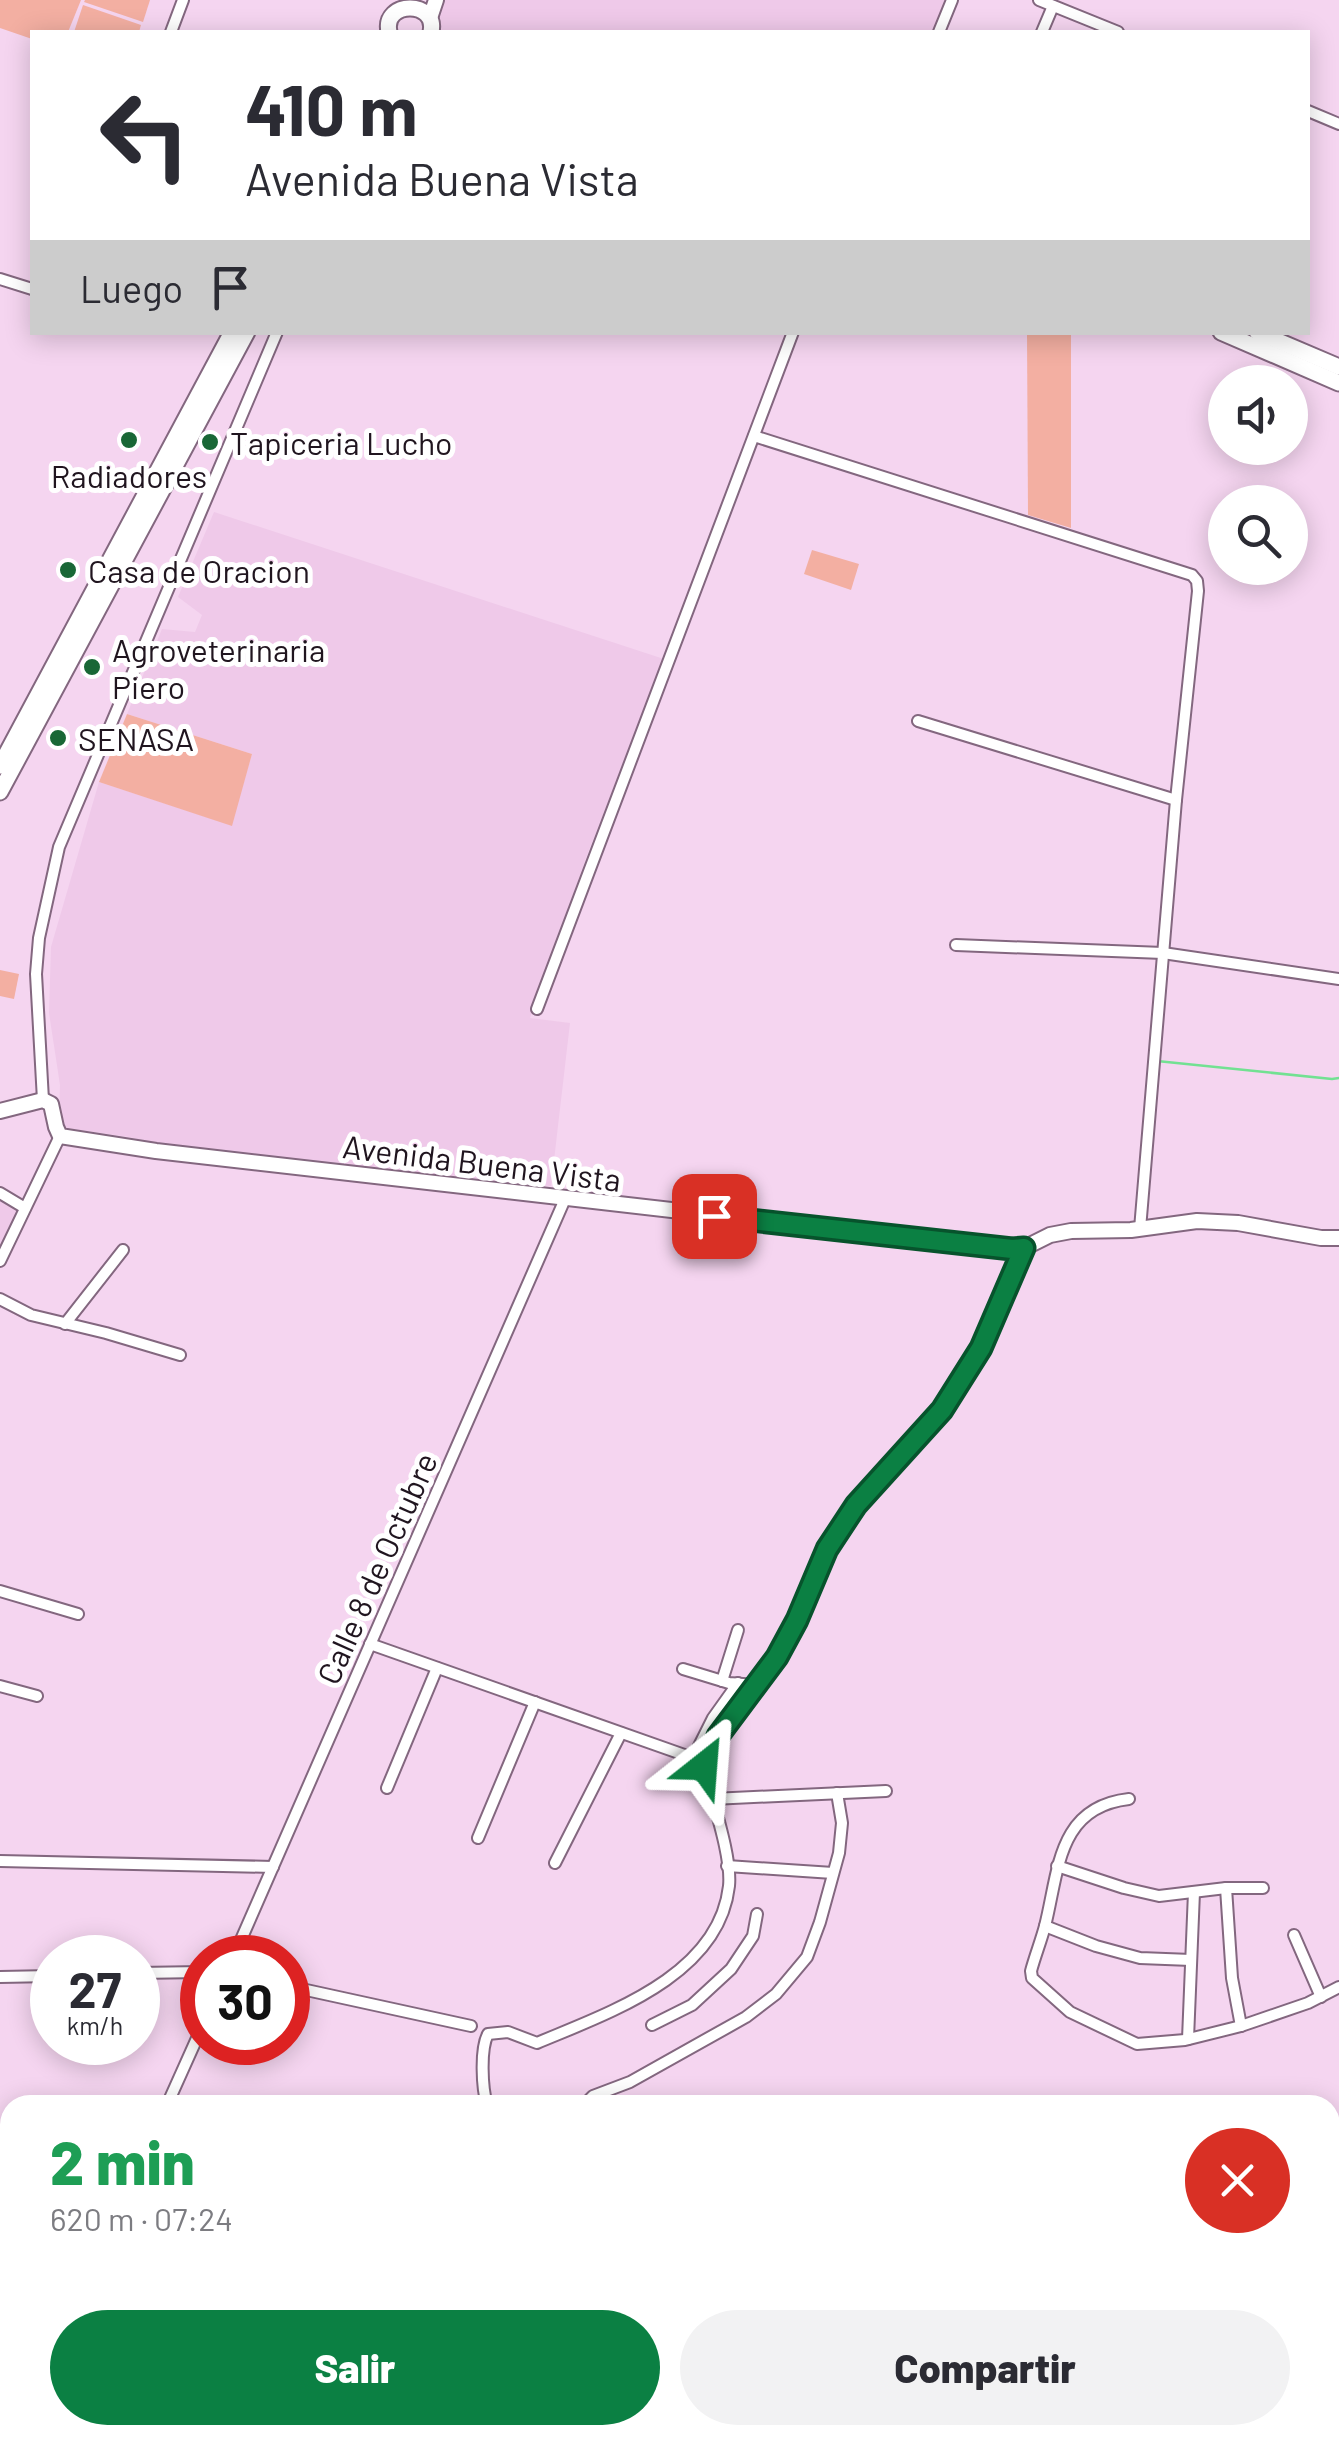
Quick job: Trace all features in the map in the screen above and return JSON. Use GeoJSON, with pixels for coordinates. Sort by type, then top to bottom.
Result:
{"type":"FeatureCollection","features":[{"type":"Feature","properties":{"kind":"main road"},"geometry":{"type":"LineString","coordinates":[[387,30],[389,15],[400,3],[430,6]]}},
{"type":"Feature","properties":{"kind":"main road"},"geometry":{"type":"LineString","coordinates":[[0,792],[233,335]]}},
{"type":"Feature","properties":{"kind":"main road"},"geometry":{"type":"LineString","coordinates":[[1228,335],[1339,383]]}},
{"type":"Feature","properties":{"kind":"main road"},"geometry":{"type":"LineString","coordinates":[[1265,335],[1339,367]]}},
{"type":"Feature","properties":{"kind":"main road"},"geometry":{"type":"LineString","coordinates":[[0,766],[68,654]]}},
{"type":"Feature","properties":{"kind":"street"},"geometry":{"type":"LineString","coordinates":[[172,30],[183,0]]}},
{"type":"Feature","properties":{"kind":"street"},"geometry":{"type":"LineString","coordinates":[[941,30],[952,0]]}},
{"type":"Feature","properties":{"kind":"street"},"geometry":{"type":"LineString","coordinates":[[1039,0],[1113,30]]}},
{"type":"Feature","properties":{"kind":"street"},"geometry":{"type":"LineString","coordinates":[[1043,30],[1052,6]]}},
{"type":"Feature","properties":{"kind":"street"},"geometry":{"type":"LineString","coordinates":[[1310,112],[1339,124]]}},
{"type":"Feature","properties":{"kind":"street"},"geometry":{"type":"LineString","coordinates":[[0,279],[30,288]]}},
{"type":"Feature","properties":{"kind":"street"},"geometry":{"type":"LineString","coordinates":[[43,1100],[36,974],[38,938],[59,848],[275,335]]}},
{"type":"Feature","properties":{"kind":"street"},"geometry":{"type":"LineString","coordinates":[[538,1009],[792,335]]}},
{"type":"Feature","properties":{"kind":"street"},"geometry":{"type":"LineString","coordinates":[[754,436],[1195,578],[1198,591],[1140,1229]]}},
{"type":"Feature","properties":{"kind":"street"},"geometry":{"type":"LineString","coordinates":[[918,722],[1176,800]]}},
{"type":"Feature","properties":{"kind":"street"},"geometry":{"type":"LineString","coordinates":[[956,945],[1164,953],[1339,979]]}},
{"type":"Feature","properties":{"kind":"street"},"geometry":{"type":"LineString","coordinates":[[0,1111],[43,1100],[51,1104],[60,1136],[0,1261]]}},
{"type":"Feature","properties":{"kind":"street","name":"Avenida Buena Vista"},"geometry":{"type":"LineString","coordinates":[[60,1136],[565,1200],[1012,1249],[1071,1231],[1140,1229],[1197,1221],[1339,1238]]}},
{"type":"Feature","properties":{"kind":"street"},"geometry":{"type":"LineString","coordinates":[[0,1193],[26,1208]]}},
{"type":"Feature","properties":{"kind":"street","name":"Calle 8 de Octubre"},"geometry":{"type":"LineString","coordinates":[[244,1935],[565,1200]]}},
{"type":"Feature","properties":{"kind":"street"},"geometry":{"type":"LineString","coordinates":[[484,2095],[482,2044],[488,2034],[508,2032],[537,2042],[644,1995],[689,1962],[711,1936],[729,1885],[724,1844],[704,1766],[708,1755],[777,1657],[827,1549],[856,1505],[942,1410],[981,1348],[1024,1248]]}},
{"type":"Feature","properties":{"kind":"street"},"geometry":{"type":"LineString","coordinates":[[65,1324],[123,1250]]}},
{"type":"Feature","properties":{"kind":"street"},"geometry":{"type":"LineString","coordinates":[[0,1298],[31,1315],[180,1354]]}},
{"type":"Feature","properties":{"kind":"street"},"geometry":{"type":"LineString","coordinates":[[0,1591],[78,1614]]}},
{"type":"Feature","properties":{"kind":"street"},"geometry":{"type":"LineString","coordinates":[[722,1680],[738,1630]]}},
{"type":"Feature","properties":{"kind":"street"},"geometry":{"type":"LineString","coordinates":[[370,1644],[693,1758],[712,1718],[738,1683]]}},
{"type":"Feature","properties":{"kind":"street"},"geometry":{"type":"LineString","coordinates":[[387,1788],[437,1668]]}},
{"type":"Feature","properties":{"kind":"street"},"geometry":{"type":"LineString","coordinates":[[684,1669],[757,1685]]}},
{"type":"Feature","properties":{"kind":"street"},"geometry":{"type":"LineString","coordinates":[[0,1686],[37,1696]]}},
{"type":"Feature","properties":{"kind":"street"},"geometry":{"type":"LineString","coordinates":[[478,1838],[535,1702]]}},
{"type":"Feature","properties":{"kind":"street"},"geometry":{"type":"LineString","coordinates":[[554,1863],[621,1733]]}},
{"type":"Feature","properties":{"kind":"street"},"geometry":{"type":"LineString","coordinates":[[712,1799],[886,1790]]}},
{"type":"Feature","properties":{"kind":"street"},"geometry":{"type":"LineString","coordinates":[[596,2095],[630,2082],[746,2017],[776,1994],[808,1957],[833,1873],[842,1823],[837,1793]]}},
{"type":"Feature","properties":{"kind":"street"},"geometry":{"type":"LineString","coordinates":[[1129,1799],[1113,1801],[1088,1815],[1067,1836],[1056,1866],[1032,1978],[1070,2012],[1137,2044],[1188,2039],[1240,2026],[1339,1988]]}},
{"type":"Feature","properties":{"kind":"street"},"geometry":{"type":"LineString","coordinates":[[0,1861],[273,1866]]}},
{"type":"Feature","properties":{"kind":"street"},"geometry":{"type":"LineString","coordinates":[[727,1866],[833,1873]]}},
{"type":"Feature","properties":{"kind":"street"},"geometry":{"type":"LineString","coordinates":[[1056,1866],[1159,1896],[1264,1888]]}},
{"type":"Feature","properties":{"kind":"street"},"geometry":{"type":"LineString","coordinates":[[1226,1888],[1232,1978],[1240,2026]]}},
{"type":"Feature","properties":{"kind":"street"},"geometry":{"type":"LineString","coordinates":[[1188,2039],[1194,1892]]}},
{"type":"Feature","properties":{"kind":"street"},"geometry":{"type":"LineString","coordinates":[[652,2025],[692,2005],[731,1969],[753,1936],[757,1914]]}},
{"type":"Feature","properties":{"kind":"street"},"geometry":{"type":"LineString","coordinates":[[1045,1926],[1140,1958],[1191,1960]]}},
{"type":"Feature","properties":{"kind":"street"},"geometry":{"type":"LineString","coordinates":[[1294,1935],[1320,1996]]}},
{"type":"Feature","properties":{"kind":"street"},"geometry":{"type":"LineString","coordinates":[[0,1977],[30,1976]]}},
{"type":"Feature","properties":{"kind":"street"},"geometry":{"type":"LineString","coordinates":[[310,1991],[471,2026]]}},
{"type":"Feature","properties":{"kind":"street"},"geometry":{"type":"LineString","coordinates":[[171,2095],[185,2065]]}},
{"type":"Feature","properties":{"kind":"shaded area"},"geometry":{"type":"Polygon","coordinates":[[[0,0],[81,0],[69,30],[30,30],[30,38],[0,28],[0,0]]]}},
{"type":"Feature","properties":{"kind":"shaded area"},"geometry":{"type":"Polygon","coordinates":[[[85,0],[150,0],[143,22],[85,0]]]}},
{"type":"Feature","properties":{"kind":"shaded area"},"geometry":{"type":"Polygon","coordinates":[[[429,0],[945,0],[933,30],[436,29],[429,0]]]}},
{"type":"Feature","properties":{"kind":"shaded area"},"geometry":{"type":"Polygon","coordinates":[[[83,5],[141,25],[140,30],[75,30],[83,5]]]}},
{"type":"Feature","properties":{"kind":"shaded area"},"geometry":{"type":"Polygon","coordinates":[[[1027,335],[1071,335],[1071,528],[1028,515],[1027,335]]]}},
{"type":"Feature","properties":{"kind":"shaded area"},"geometry":{"type":"Polygon","coordinates":[[[214,512],[664,659],[586,858],[530,1018],[570,1023],[551,1186],[168,1146],[66,1128],[59,1118],[60,1085],[49,1013],[51,947],[99,782],[231,825],[252,754],[127,714],[162,629],[195,632],[202,615],[178,597],[214,512]]]}},
{"type":"Feature","properties":{"kind":"shaded area"},"geometry":{"type":"Polygon","coordinates":[[[812,550],[859,564],[851,590],[804,574],[812,550]]]}},
{"type":"Feature","properties":{"kind":"shaded area"},"geometry":{"type":"Polygon","coordinates":[[[127,714],[252,754],[232,826],[99,782],[127,714]]]}},
{"type":"Feature","properties":{"kind":"shaded area"},"geometry":{"type":"Polygon","coordinates":[[[0,970],[19,974],[14,999],[0,996],[0,970]]]}},
{"type":"Feature","properties":{"kind":"shaded area"},"geometry":{"type":"Polygon","coordinates":[[[0,1189],[23,1203],[0,1248],[0,1189]]]}},
{"type":"Feature","properties":{"kind":"waterway"},"geometry":{"type":"LineString","coordinates":[[1157,1061],[1339,1078]]}},
{"type":"Feature","properties":{"kind":"place","name":"Radiadores"},"geometry":{"type":"Point","coordinates":[129,440]}},
{"type":"Feature","properties":{"kind":"place","name":"Tapiceria Lucho"},"geometry":{"type":"Point","coordinates":[210,442]}},
{"type":"Feature","properties":{"kind":"place","name":"Casa de Oracion"},"geometry":{"type":"Point","coordinates":[68,570]}},
{"type":"Feature","properties":{"kind":"place","name":"Agroveterinaria Piero"},"geometry":{"type":"Point","coordinates":[92,667]}},
{"type":"Feature","properties":{"kind":"place","name":"SENASA"},"geometry":{"type":"Point","coordinates":[58,738]}},
{"type":"Feature","properties":{"kind":"route"},"geometry":{"type":"LineString","coordinates":[[704,1766],[718,1736],[777,1657],[827,1549],[856,1505],[942,1410],[981,1348],[1024,1248],[714,1216]]}}]}
